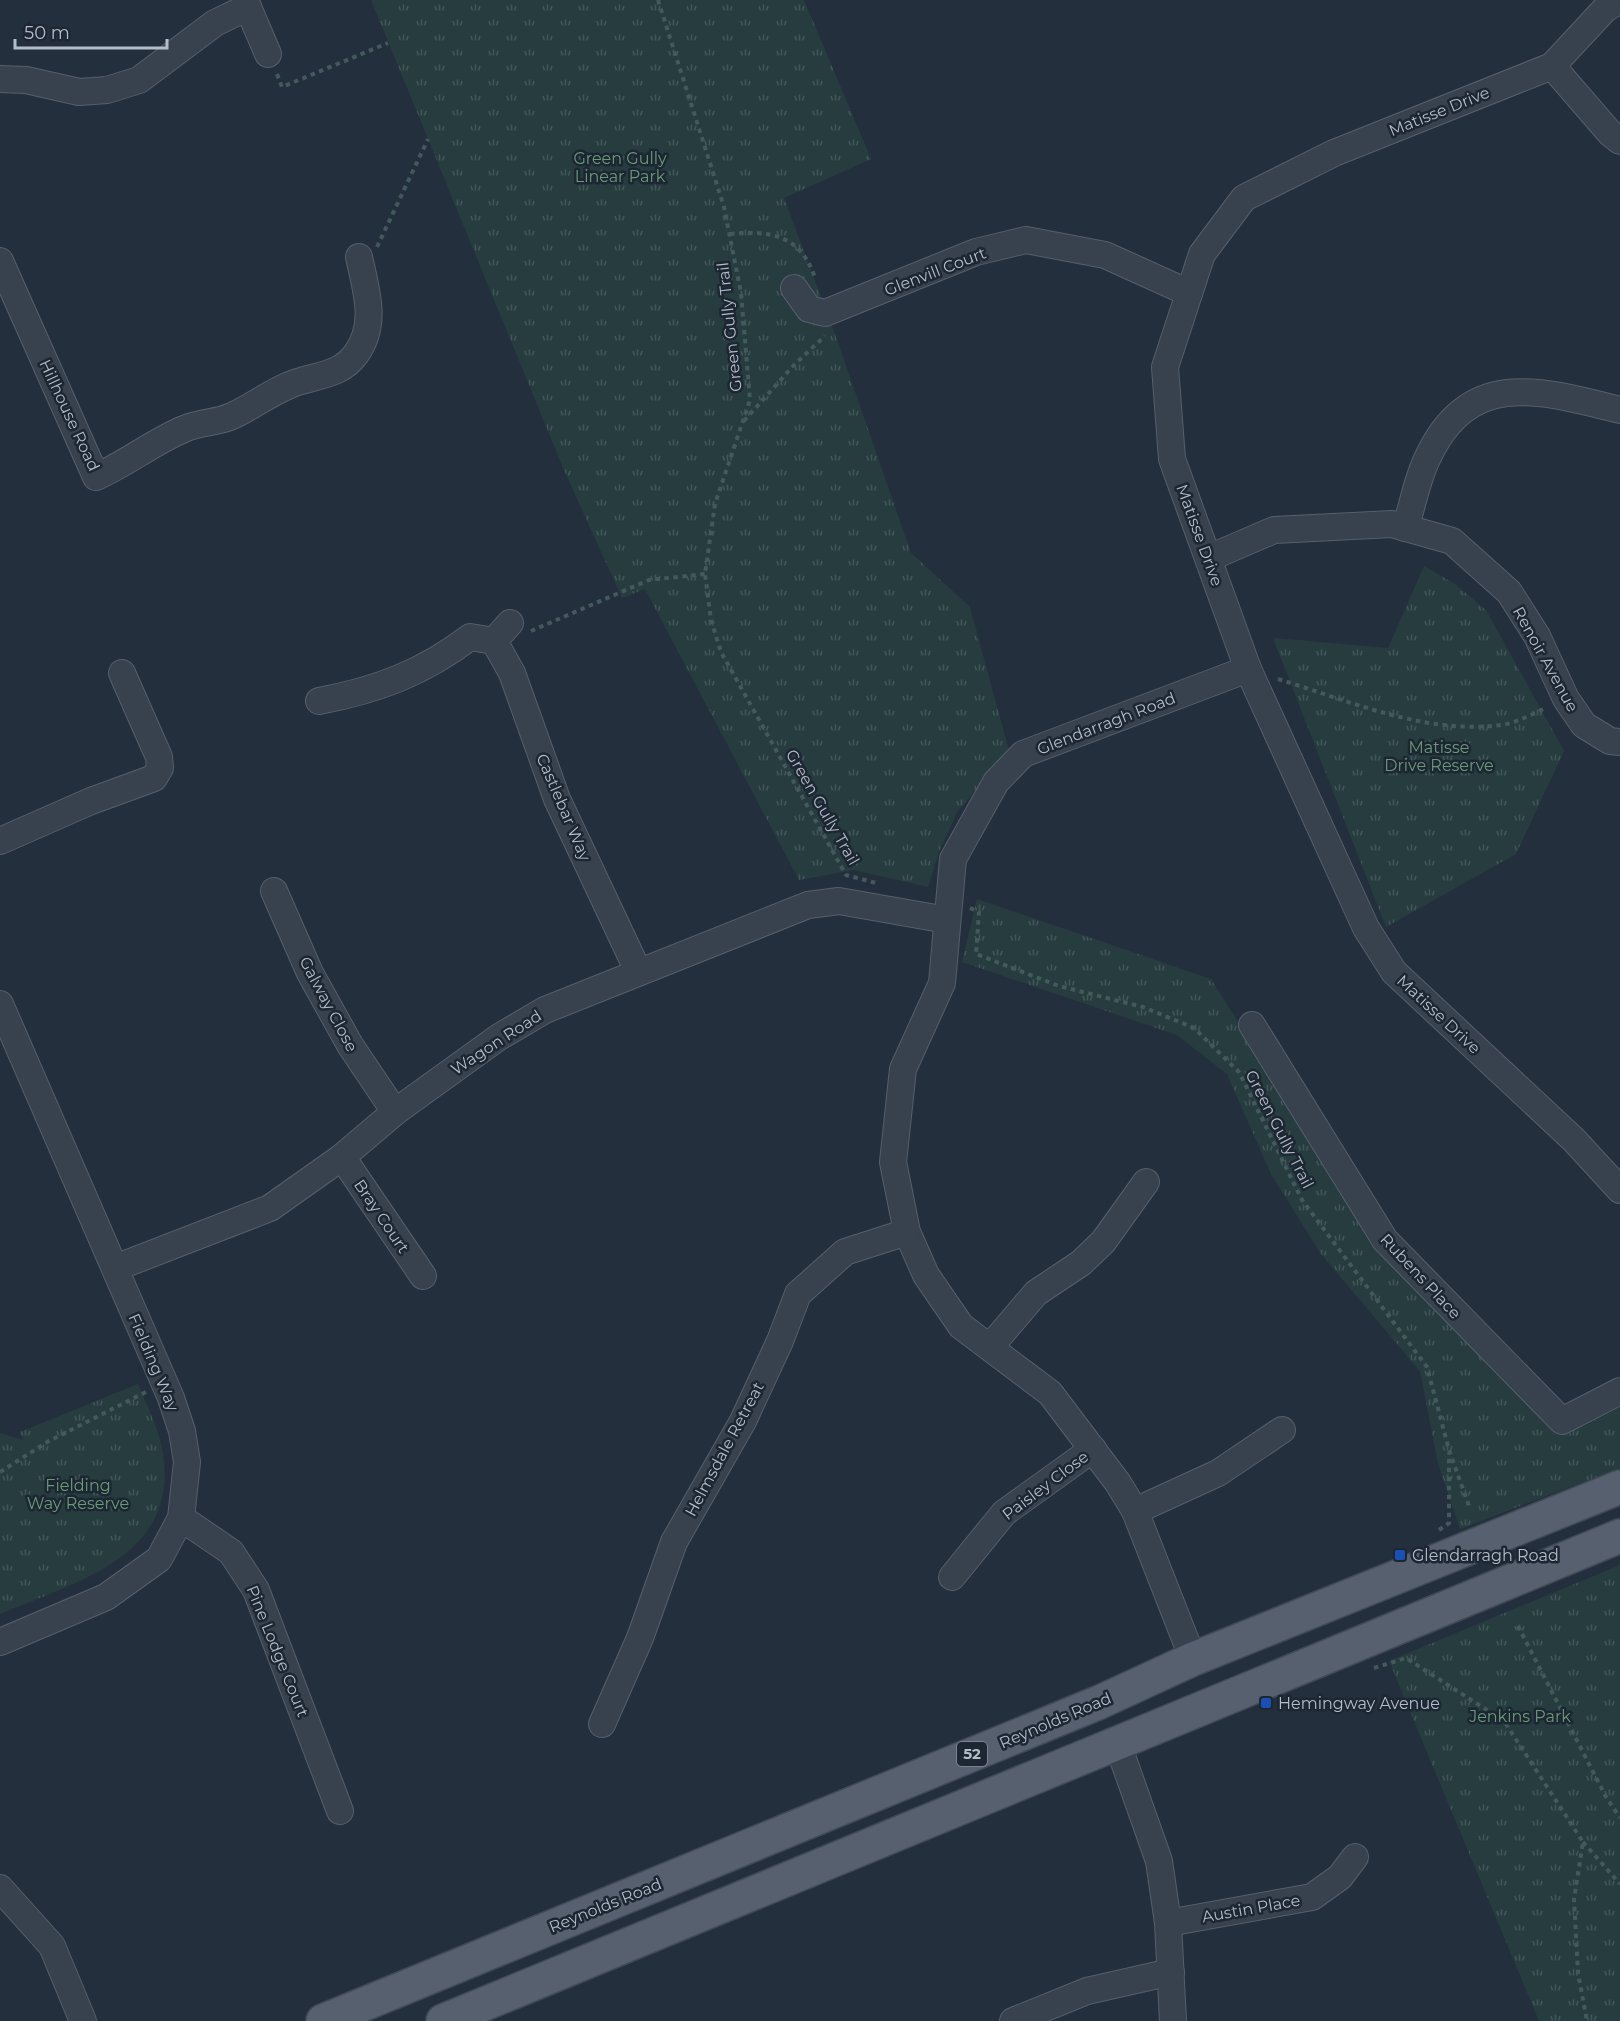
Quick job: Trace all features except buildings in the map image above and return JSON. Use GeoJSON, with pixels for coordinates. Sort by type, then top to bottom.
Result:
{"type":"FeatureCollection","features":[{"type":"Feature","properties":{"kind":"main road","name":"Reynolds Road"},"geometry":{"type":"LineString","coordinates":[[323,2021],[1100,1702],[1192,1659],[1620,1487]]}},
{"type":"Feature","properties":{"kind":"main road"},"geometry":{"type":"LineString","coordinates":[[443,2021],[1620,1536]]}},
{"type":"Feature","properties":{"kind":"main road"},"geometry":{"type":"LineString","coordinates":[[1100,1702],[1117,1742]]}},
{"type":"Feature","properties":{"kind":"street"},"geometry":{"type":"LineString","coordinates":[[0,79],[26,80],[79,92],[107,90],[139,80],[215,23],[247,4],[268,54]]}},
{"type":"Feature","properties":{"kind":"street","name":"Matisse Drive"},"geometry":{"type":"LineString","coordinates":[[1612,5],[1552,66],[1334,153],[1244,198],[1202,254],[1165,367],[1172,459],[1248,669],[1366,928],[1394,972],[1574,1140],[1620,1190]]}},
{"type":"Feature","properties":{"kind":"street"},"geometry":{"type":"LineString","coordinates":[[1552,66],[1610,133],[1620,141]]}},
{"type":"Feature","properties":{"kind":"street","name":"Glenvill Court"},"geometry":{"type":"LineString","coordinates":[[806,286],[809,309],[825,313],[838,310],[976,252],[1026,240],[1105,255],[1189,293]]}},
{"type":"Feature","properties":{"kind":"street","name":"Hillhouse Road"},"geometry":{"type":"LineString","coordinates":[[0,261],[96,477],[127,464],[184,428],[231,417],[291,385],[329,375],[356,356],[367,335],[370,306],[361,266]]}},
{"type":"Feature","properties":{"kind":"street"},"geometry":{"type":"LineString","coordinates":[[1406,528],[1427,457],[1452,418],[1486,398],[1517,390],[1554,393],[1620,410]]}},
{"type":"Feature","properties":{"kind":"street","name":"Renoir Avenue"},"geometry":{"type":"LineString","coordinates":[[1209,558],[1274,530],[1392,524],[1452,541],[1509,592],[1537,636],[1566,699],[1584,725],[1610,741],[1620,742]]}},
{"type":"Feature","properties":{"kind":"street"},"geometry":{"type":"LineString","coordinates":[[319,701],[363,692],[438,661],[470,637],[502,632]]}},
{"type":"Feature","properties":{"kind":"street","name":"Castlebar Way"},"geometry":{"type":"LineString","coordinates":[[502,632],[512,673],[557,799],[638,971]]}},
{"type":"Feature","properties":{"kind":"street","name":"Glendarragh Road"},"geometry":{"type":"LineString","coordinates":[[1192,1659],[1135,1511],[1093,1449],[1050,1392],[961,1326],[926,1275],[907,1232],[893,1162],[903,1069],[942,983],[953,859],[996,782],[1023,754],[1248,669]]}},
{"type":"Feature","properties":{"kind":"street"},"geometry":{"type":"LineString","coordinates":[[0,841],[91,801],[154,778],[160,768],[159,757],[122,673]]}},
{"type":"Feature","properties":{"kind":"street","name":"Galway Close"},"geometry":{"type":"LineString","coordinates":[[274,891],[310,973],[344,1035],[395,1112]]}},
{"type":"Feature","properties":{"kind":"street","name":"Wagon Road"},"geometry":{"type":"LineString","coordinates":[[115,1268],[270,1208],[342,1157],[395,1112],[499,1037],[545,1010],[808,905],[839,901],[948,910]]}},
{"type":"Feature","properties":{"kind":"street","name":"Fielding Way"},"geometry":{"type":"LineString","coordinates":[[0,1004],[164,1383],[182,1431],[187,1462],[181,1518],[159,1559],[106,1597],[0,1642]]}},
{"type":"Feature","properties":{"kind":"street","name":"Rubens Place"},"geometry":{"type":"LineString","coordinates":[[1252,1025],[1385,1240],[1562,1421],[1620,1391]]}},
{"type":"Feature","properties":{"kind":"street","name":"Bray Court"},"geometry":{"type":"LineString","coordinates":[[342,1157],[423,1276]]}},
{"type":"Feature","properties":{"kind":"street"},"geometry":{"type":"LineString","coordinates":[[990,1347],[1036,1293],[1081,1263],[1103,1242],[1146,1182]]}},
{"type":"Feature","properties":{"kind":"street","name":"Helmsdale Retreat"},"geometry":{"type":"LineString","coordinates":[[602,1724],[640,1638],[674,1542],[743,1421],[780,1341],[798,1294],[845,1252],[907,1232]]}},
{"type":"Feature","properties":{"kind":"street"},"geometry":{"type":"LineString","coordinates":[[1135,1511],[1218,1473],[1282,1430]]}},
{"type":"Feature","properties":{"kind":"street","name":"Paisley Close"},"geometry":{"type":"LineString","coordinates":[[952,1577],[1004,1513],[1093,1449]]}},
{"type":"Feature","properties":{"kind":"street","name":"Pine Lodge Court"},"geometry":{"type":"LineString","coordinates":[[181,1518],[231,1552],[256,1590],[340,1811]]}},
{"type":"Feature","properties":{"kind":"street"},"geometry":{"type":"LineString","coordinates":[[1117,1742],[1159,1861],[1168,1923],[1173,2021]]}},
{"type":"Feature","properties":{"kind":"street","name":"Austin Place"},"geometry":{"type":"LineString","coordinates":[[1168,1923],[1312,1897],[1340,1877],[1355,1857]]}},
{"type":"Feature","properties":{"kind":"street"},"geometry":{"type":"LineString","coordinates":[[0,1888],[52,1946],[84,2021]]}},
{"type":"Feature","properties":{"kind":"street"},"geometry":{"type":"LineString","coordinates":[[1013,2021],[1087,1991],[1171,1972]]}},
{"type":"Feature","properties":{"kind":"path","name":"Green Gully Trail"},"geometry":{"type":"LineString","coordinates":[[658,0],[724,207],[741,293],[750,400],[714,504],[705,574],[711,620],[721,652],[846,875],[880,884]]}},
{"type":"Feature","properties":{"kind":"path"},"geometry":{"type":"LineString","coordinates":[[268,54],[282,87],[388,43]]}},
{"type":"Feature","properties":{"kind":"path"},"geometry":{"type":"LineString","coordinates":[[361,266],[428,139]]}},
{"type":"Feature","properties":{"kind":"path"},"geometry":{"type":"LineString","coordinates":[[730,234],[752,232],[775,235],[794,244],[811,266],[806,286]]}},
{"type":"Feature","properties":{"kind":"path"},"geometry":{"type":"LineString","coordinates":[[741,424],[794,364],[827,334],[838,310]]}},
{"type":"Feature","properties":{"kind":"path"},"geometry":{"type":"LineString","coordinates":[[502,632],[513,639],[649,580],[705,574]]}},
{"type":"Feature","properties":{"kind":"path"},"geometry":{"type":"LineString","coordinates":[[1248,669],[1388,714],[1453,726],[1509,724],[1566,699]]}},
{"type":"Feature","properties":{"kind":"path","name":"Green Gully Trail"},"geometry":{"type":"LineString","coordinates":[[948,910],[979,912],[976,954],[1059,986],[1143,1007],[1194,1028],[1239,1072],[1302,1200],[1427,1367],[1449,1450],[1469,1506]]}},
{"type":"Feature","properties":{"kind":"path"},"geometry":{"type":"LineString","coordinates":[[0,1472],[49,1441],[164,1383]]}},
{"type":"Feature","properties":{"kind":"path"},"geometry":{"type":"LineString","coordinates":[[1518,1626],[1606,1797],[1620,1818]]}},
{"type":"Feature","properties":{"kind":"path"},"geometry":{"type":"LineString","coordinates":[[1406,1658],[1504,1721],[1583,1842],[1620,1884]]}},
{"type":"Feature","properties":{"kind":"path"},"geometry":{"type":"LineString","coordinates":[[1583,1842],[1574,1899],[1578,1973],[1587,2021]]}},
{"type":"Feature","properties":{"kind":"green space","name":"Green Gully Linear Park"},"geometry":{"type":"Polygon","coordinates":[[[371,0],[804,0],[871,159],[784,198],[836,337],[911,553],[970,607],[1009,751],[957,812],[939,852],[928,887],[854,870],[799,880],[645,589],[622,598],[564,470],[371,0]]]}},
{"type":"Feature","properties":{"kind":"green space","name":"Matisse Drive Reserve"},"geometry":{"type":"Polygon","coordinates":[[[1424,566],[1455,584],[1486,610],[1564,751],[1516,854],[1386,927],[1273,638],[1388,648],[1424,566]]]}},
{"type":"Feature","properties":{"kind":"green space"},"geometry":{"type":"Polygon","coordinates":[[[977,899],[1211,979],[1383,1250],[1568,1434],[1620,1407],[1620,1468],[1460,1529],[1438,1463],[1420,1371],[1321,1254],[1271,1174],[1227,1074],[1177,1035],[962,962],[977,899]]]}},
{"type":"Feature","properties":{"kind":"green space","name":"Fielding Way Reserve"},"geometry":{"type":"Polygon","coordinates":[[[138,1384],[156,1426],[163,1453],[164,1489],[155,1518],[138,1542],[116,1561],[89,1577],[0,1614],[0,1433],[23,1440],[20,1432],[138,1384]]]}},
{"type":"Feature","properties":{"kind":"green space","name":"Jenkins Park"},"geometry":{"type":"Polygon","coordinates":[[[1620,1565],[1620,2021],[1539,2021],[1389,1661],[1620,1565]]]}},
{"type":"Feature","properties":{"kind":"place","name":"Glendarragh Road"},"geometry":{"type":"Point","coordinates":[1400,1555]}},
{"type":"Feature","properties":{"kind":"place","name":"Hemingway Avenue"},"geometry":{"type":"Point","coordinates":[1266,1703]}}]}
